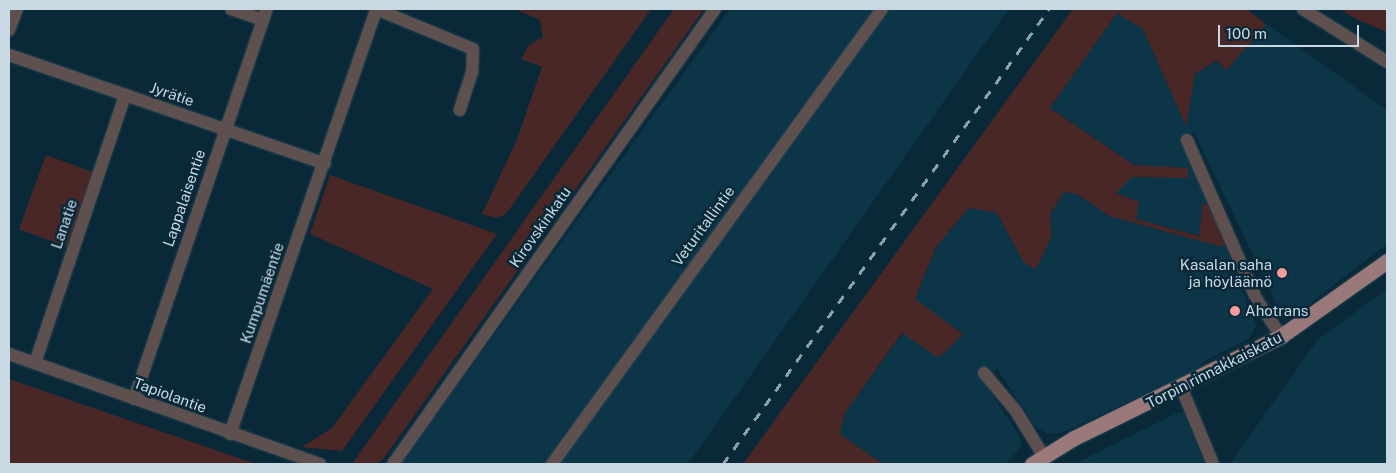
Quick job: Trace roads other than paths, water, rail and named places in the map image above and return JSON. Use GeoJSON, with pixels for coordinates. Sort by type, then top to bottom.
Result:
{"type":"FeatureCollection","features":[{"type":"Feature","properties":{"kind":"main road","name":"Torpin rinnakkaiskatu"},"geometry":{"type":"LineString","coordinates":[[1038,460],[1182,389],[1281,336],[1387,261]]}},
{"type":"Feature","properties":{"kind":"street"},"geometry":{"type":"LineString","coordinates":[[9,30],[16,9]]}},
{"type":"Feature","properties":{"kind":"street"},"geometry":{"type":"LineString","coordinates":[[231,9],[265,14]]}},
{"type":"Feature","properties":{"kind":"street"},"geometry":{"type":"LineString","coordinates":[[376,9],[472,49],[472,72],[460,110]]}},
{"type":"Feature","properties":{"kind":"street","name":"Kumpumäentie"},"geometry":{"type":"LineString","coordinates":[[230,434],[325,164],[376,9]]}},
{"type":"Feature","properties":{"kind":"street","name":"Kirovskinkatu"},"geometry":{"type":"LineString","coordinates":[[393,464],[715,9]]}},
{"type":"Feature","properties":{"kind":"street","name":"Veturitallintie"},"geometry":{"type":"LineString","coordinates":[[552,464],[882,9]]}},
{"type":"Feature","properties":{"kind":"street"},"geometry":{"type":"LineString","coordinates":[[1303,9],[1387,62]]}},
{"type":"Feature","properties":{"kind":"street","name":"Lappalaisentie"},"geometry":{"type":"LineString","coordinates":[[134,399],[224,129],[265,14]]}},
{"type":"Feature","properties":{"kind":"street","name":"Jyrätie"},"geometry":{"type":"LineString","coordinates":[[9,55],[325,164]]}},
{"type":"Feature","properties":{"kind":"street","name":"Lanatie"},"geometry":{"type":"LineString","coordinates":[[35,363],[126,95]]}},
{"type":"Feature","properties":{"kind":"street"},"geometry":{"type":"LineString","coordinates":[[1187,140],[1257,300],[1281,336]]}},
{"type":"Feature","properties":{"kind":"street","name":"Tapiolantie"},"geometry":{"type":"LineString","coordinates":[[9,354],[230,434],[320,464]]}},
{"type":"Feature","properties":{"kind":"street"},"geometry":{"type":"LineString","coordinates":[[984,373],[1016,411],[1038,460]]}},
{"type":"Feature","properties":{"kind":"street"},"geometry":{"type":"LineString","coordinates":[[1182,389],[1213,464]]}},
{"type":"Feature","properties":{"kind":"railway"},"geometry":{"type":"LineString","coordinates":[[723,464],[1049,9]]}},
{"type":"Feature","properties":{"kind":"place","name":"Kasalan saha ja höyläämö"},"geometry":{"type":"Point","coordinates":[1282,273]}},
{"type":"Feature","properties":{"kind":"place","name":"Ahotrans"},"geometry":{"type":"Point","coordinates":[1235,311]}}]}
